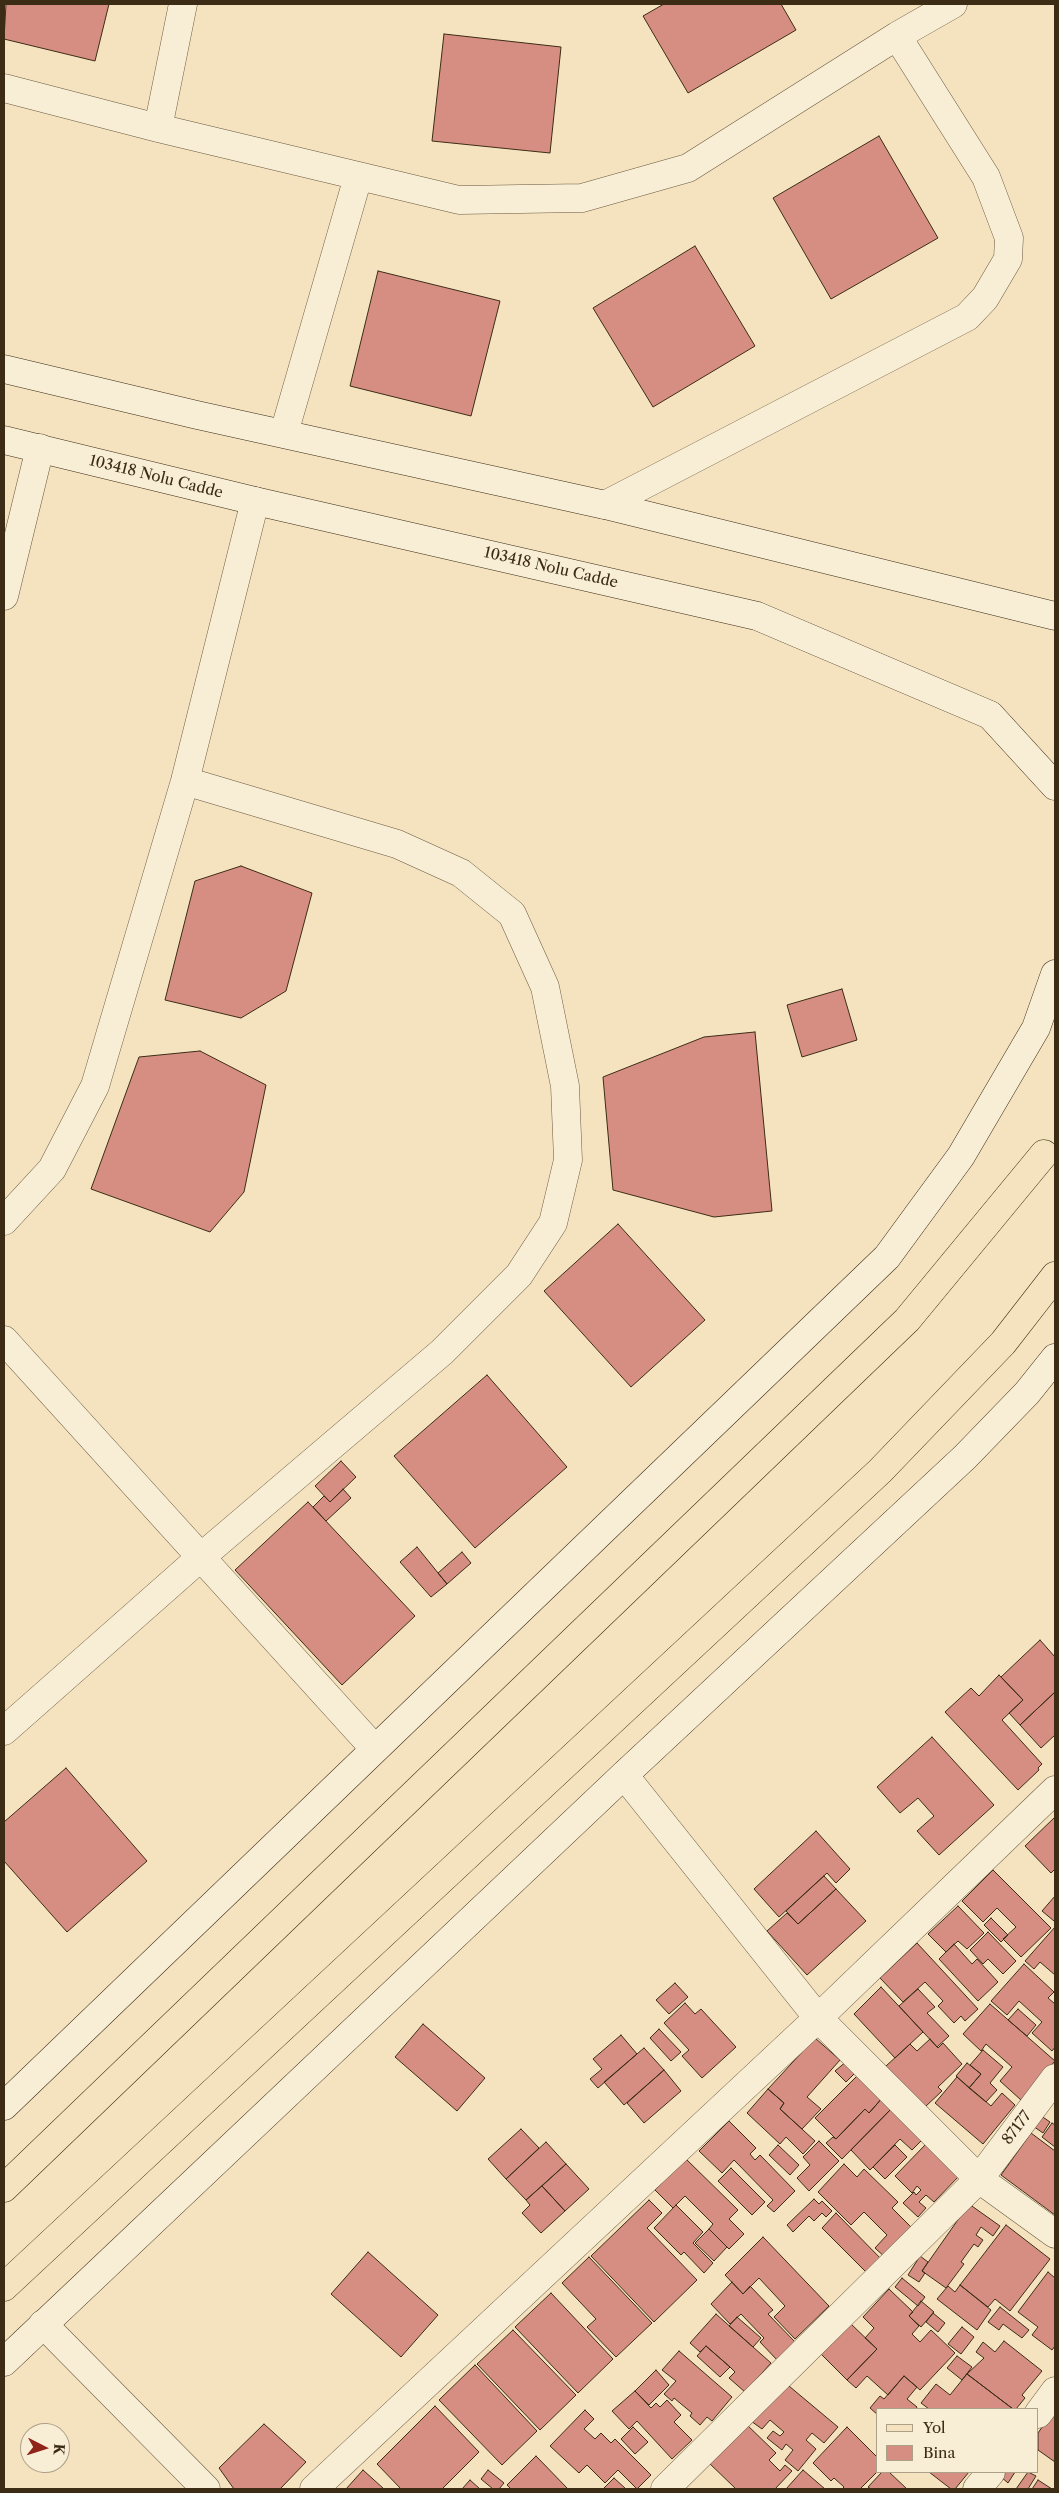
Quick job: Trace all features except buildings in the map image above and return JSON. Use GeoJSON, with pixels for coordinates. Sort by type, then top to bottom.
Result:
{"type":"FeatureCollection","features":[{"type":"Feature","properties":{"kind":"main road"},"geometry":{"type":"LineString","coordinates":[[4,2188],[907,1320],[1044,1154]]}},
{"type":"Feature","properties":{"kind":"main road"},"geometry":{"type":"LineString","coordinates":[[4,2287],[880,1471],[1003,1343],[1055,1276]]}},
{"type":"Feature","properties":{"kind":"street"},"geometry":{"type":"LineString","coordinates":[[158,128],[183,4]]}},
{"type":"Feature","properties":{"kind":"street"},"geometry":{"type":"LineString","coordinates":[[4,88],[158,128],[459,200],[582,198],[688,168],[897,36],[953,4]]}},
{"type":"Feature","properties":{"kind":"street"},"geometry":{"type":"LineString","coordinates":[[605,505],[967,317],[985,298],[1008,259],[1009,238],[986,177],[897,36]]}},
{"type":"Feature","properties":{"kind":"street"},"geometry":{"type":"LineString","coordinates":[[284,433],[358,177]]}},
{"type":"Feature","properties":{"kind":"street"},"geometry":{"type":"LineString","coordinates":[[4,369],[605,505],[1055,616]]}},
{"type":"Feature","properties":{"kind":"street","name":"103418 Nolu Cadde"},"geometry":{"type":"LineString","coordinates":[[4,440],[757,616],[990,715],[1055,786]]}},
{"type":"Feature","properties":{"kind":"street"},"geometry":{"type":"LineString","coordinates":[[4,596],[40,448]]}},
{"type":"Feature","properties":{"kind":"street"},"geometry":{"type":"LineString","coordinates":[[4,1221],[52,1169],[95,1086],[185,781],[255,500]]}},
{"type":"Feature","properties":{"kind":"street"},"geometry":{"type":"LineString","coordinates":[[4,1731],[200,1557],[442,1352],[519,1275],[553,1223],[568,1160],[565,1086],[545,987],[512,914],[461,873],[397,844],[185,781]]}},
{"type":"Feature","properties":{"kind":"street"},"geometry":{"type":"LineString","coordinates":[[4,2106],[887,1256],[961,1156],[1046,1029],[1055,974]]}},
{"type":"Feature","properties":{"kind":"street"},"geometry":{"type":"LineString","coordinates":[[4,1340],[374,1748]]}},
{"type":"Feature","properties":{"kind":"street"},"geometry":{"type":"LineString","coordinates":[[4,2362],[624,1776],[965,1457],[1027,1394],[1055,1358]]}},
{"type":"Feature","properties":{"kind":"street"},"geometry":{"type":"LineString","coordinates":[[624,1776],[818,2018],[979,2179],[1055,2234]]}},
{"type":"Feature","properties":{"kind":"street"},"geometry":{"type":"LineString","coordinates":[[314,2489],[818,2018],[1055,1790]]}},
{"type":"Feature","properties":{"kind":"street","name":"87177"},"geometry":{"type":"LineString","coordinates":[[665,2489],[979,2179],[1055,2078]]}},
{"type":"Feature","properties":{"kind":"street"},"geometry":{"type":"LineString","coordinates":[[43,2324],[206,2489]]}},
{"type":"Feature","properties":{"kind":"street"},"geometry":{"type":"LineString","coordinates":[[977,2489],[990,2473]]}}]}
